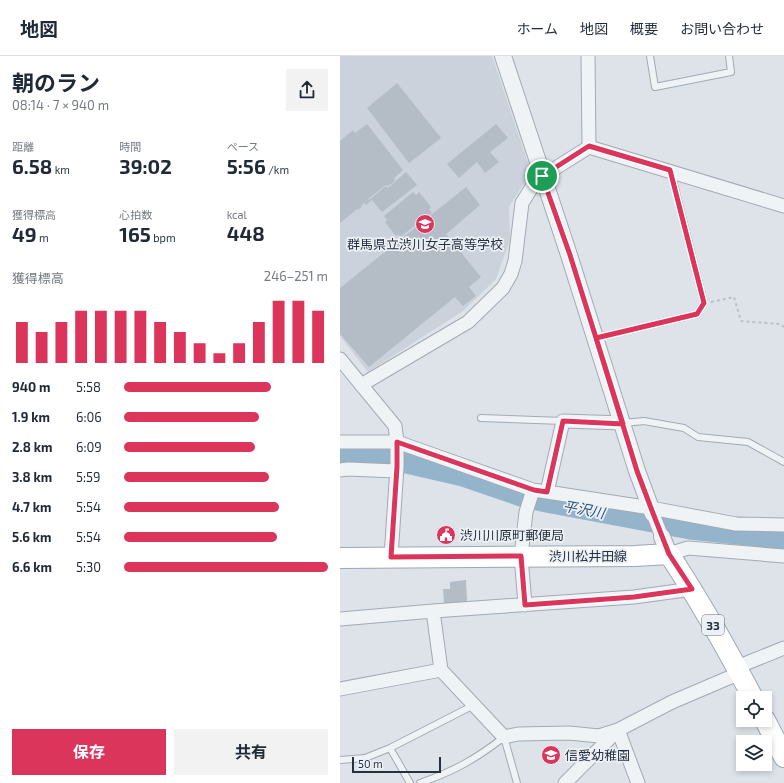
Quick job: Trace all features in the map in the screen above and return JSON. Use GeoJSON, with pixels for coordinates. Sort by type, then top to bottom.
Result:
{"type":"FeatureCollection","features":[{"type":"Feature","properties":{"kind":"main road","name":"渋川松井田線"},"geometry":{"type":"LineString","coordinates":[[340,558],[635,556],[666,546]]}},
{"type":"Feature","properties":{"kind":"main road","name":"33"},"geometry":{"type":"LineString","coordinates":[[666,546],[739,670],[750,691]]}},
{"type":"Feature","properties":{"kind":"main road"},"geometry":{"type":"LineString","coordinates":[[768,727],[784,757]]}},
{"type":"Feature","properties":{"kind":"street"},"geometry":{"type":"LineString","coordinates":[[503,56],[596,338],[637,471],[666,546],[784,556]]}},
{"type":"Feature","properties":{"kind":"street"},"geometry":{"type":"LineString","coordinates":[[588,56],[589,146]]}},
{"type":"Feature","properties":{"kind":"street"},"geometry":{"type":"LineString","coordinates":[[361,385],[468,322],[502,288],[511,274],[515,261],[522,203],[532,187],[542,176],[589,146],[784,206]]}},
{"type":"Feature","properties":{"kind":"street"},"geometry":{"type":"LineString","coordinates":[[340,361],[396,426],[397,469],[391,557]]}},
{"type":"Feature","properties":{"kind":"street"},"geometry":{"type":"LineString","coordinates":[[547,492],[563,421],[623,424]]}},
{"type":"Feature","properties":{"kind":"street"},"geometry":{"type":"LineString","coordinates":[[340,442],[397,446],[533,491],[547,492],[652,511],[736,524],[784,525]]}},
{"type":"Feature","properties":{"kind":"street"},"geometry":{"type":"LineString","coordinates":[[340,470],[397,469]]}},
{"type":"Feature","properties":{"kind":"street"},"geometry":{"type":"LineString","coordinates":[[525,605],[521,556],[526,512],[533,491]]}},
{"type":"Feature","properties":{"kind":"street"},"geometry":{"type":"LineString","coordinates":[[340,619],[634,597],[692,589]]}},
{"type":"Feature","properties":{"kind":"street"},"geometry":{"type":"LineString","coordinates":[[433,611],[441,670],[504,737],[518,734],[569,733],[599,736],[618,730],[784,648]]}},
{"type":"Feature","properties":{"kind":"street"},"geometry":{"type":"LineString","coordinates":[[340,689],[441,670]]}},
{"type":"Feature","properties":{"kind":"street"},"geometry":{"type":"LineString","coordinates":[[565,783],[618,730]]}},
{"type":"Feature","properties":{"kind":"street"},"geometry":{"type":"LineString","coordinates":[[618,730],[638,783]]}},
{"type":"Feature","properties":{"kind":"lane"},"geometry":{"type":"LineString","coordinates":[[650,56],[655,87],[731,72],[729,56]]}},
{"type":"Feature","properties":{"kind":"lane"},"geometry":{"type":"LineString","coordinates":[[596,338],[697,314],[704,303],[670,170]]}},
{"type":"Feature","properties":{"kind":"lane"},"geometry":{"type":"LineString","coordinates":[[481,418],[563,421]]}},
{"type":"Feature","properties":{"kind":"lane"},"geometry":{"type":"LineString","coordinates":[[623,424],[644,421],[684,428],[698,437],[748,442],[784,462]]}},
{"type":"Feature","properties":{"kind":"lane"},"geometry":{"type":"LineString","coordinates":[[340,760],[365,758],[390,748],[474,705]]}},
{"type":"Feature","properties":{"kind":"lane"},"geometry":{"type":"LineString","coordinates":[[420,783],[452,771],[478,756],[504,737],[516,783]]}},
{"type":"Feature","properties":{"kind":"lane"},"geometry":{"type":"LineString","coordinates":[[390,748],[410,783]]}},
{"type":"Feature","properties":{"kind":"path"},"geometry":{"type":"LineString","coordinates":[[704,303],[734,297],[741,321],[779,324],[784,327]]}},
{"type":"Feature","properties":{"kind":"shaded area","name":"群馬県立渋川女子高等学校"},"geometry":{"type":"Polygon","coordinates":[[[340,56],[492,56],[531,172],[509,207],[510,240],[496,279],[463,311],[368,372],[340,336],[340,56]]]}},
{"type":"Feature","properties":{"kind":"building"},"geometry":{"type":"Polygon","coordinates":[[[397,83],[441,138],[409,163],[367,108],[397,83]]]}},
{"type":"Feature","properties":{"kind":"building"},"geometry":{"type":"Polygon","coordinates":[[[367,124],[403,170],[394,178],[395,181],[388,186],[386,185],[368,199],[369,200],[386,186],[388,188],[406,172],[417,185],[382,212],[372,200],[366,205],[364,203],[361,206],[362,207],[358,210],[357,209],[340,223],[340,141],[353,130],[355,133],[367,124]]]}},
{"type":"Feature","properties":{"kind":"building"},"geometry":{"type":"Polygon","coordinates":[[[496,124],[508,138],[490,152],[499,162],[485,173],[477,162],[459,178],[447,164],[496,124]]]}},
{"type":"Feature","properties":{"kind":"building"},"geometry":{"type":"Polygon","coordinates":[[[466,187],[480,205],[446,234],[481,277],[469,287],[476,296],[463,306],[455,297],[369,367],[340,334],[340,288],[466,187]]]}},
{"type":"Feature","properties":{"kind":"building"},"geometry":{"type":"Polygon","coordinates":[[[413,192],[416,195],[419,192],[431,207],[429,209],[432,213],[400,237],[398,234],[396,236],[385,222],[387,220],[384,216],[413,192]]]}},
{"type":"Feature","properties":{"kind":"building"},"geometry":{"type":"Polygon","coordinates":[[[466,580],[467,602],[444,603],[443,589],[450,589],[450,582],[466,580]]]}},
{"type":"Feature","properties":{"kind":"waterway","name":"平沢川"},"geometry":{"type":"LineString","coordinates":[[340,457],[376,456],[463,476],[521,496],[546,502],[690,529],[784,539]]}},
{"type":"Feature","properties":{"kind":"place","name":"群馬県立渋川女子高等学校"},"geometry":{"type":"Point","coordinates":[425,224]}},
{"type":"Feature","properties":{"kind":"place","name":"渋川川原町郵便局"},"geometry":{"type":"Point","coordinates":[446,535]}},
{"type":"Feature","properties":{"kind":"place","name":"信愛幼稚園"},"geometry":{"type":"Point","coordinates":[551,755]}},
{"type":"Feature","properties":{"kind":"route"},"geometry":{"type":"LineString","coordinates":[[542,176],[570,255],[623,424],[563,421],[547,492],[534,490],[397,442],[397,467],[391,557],[521,556],[525,605],[634,597],[692,589],[669,554],[651,508],[637,471],[623,424],[596,338],[697,314],[704,303],[670,170],[589,146],[542,176]]}}]}
